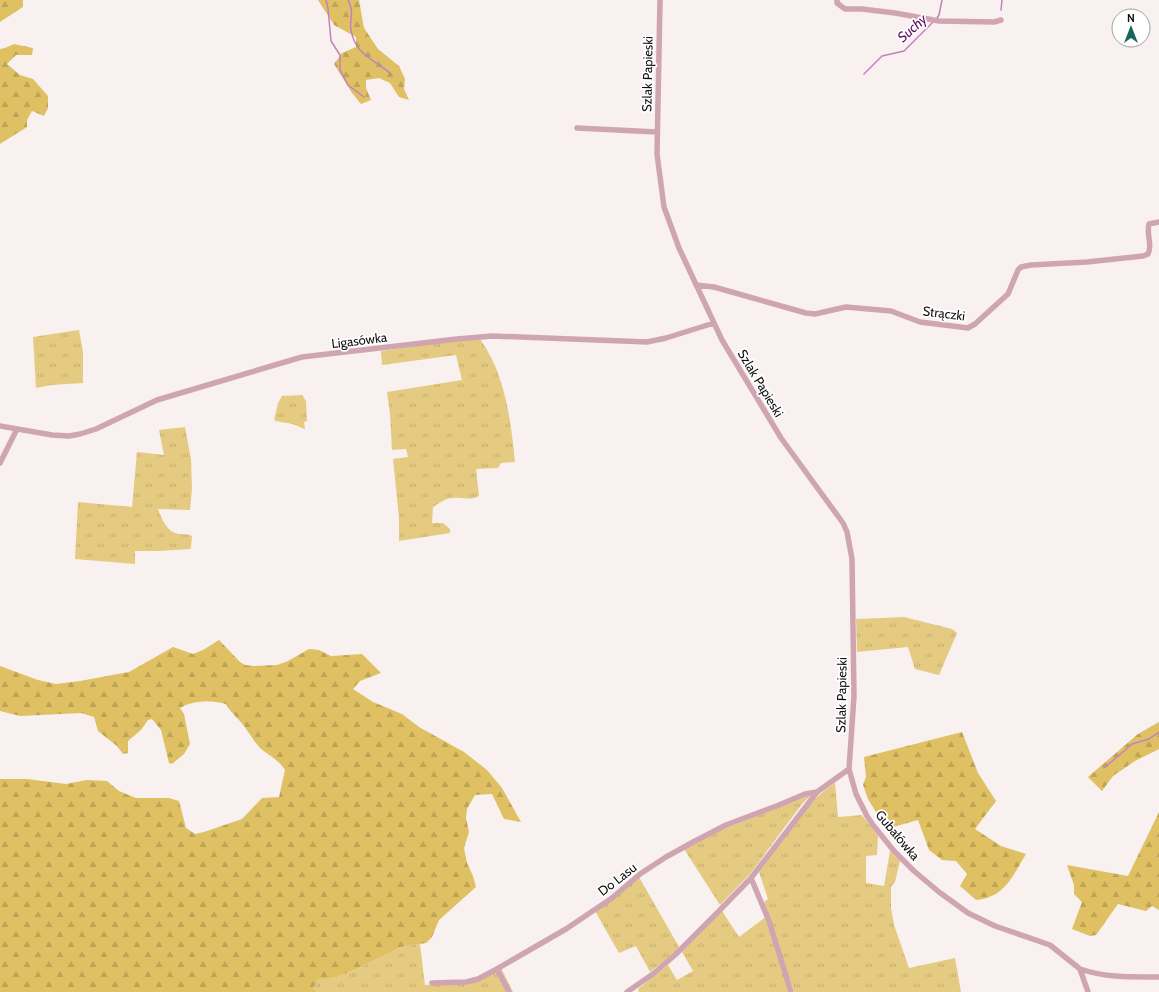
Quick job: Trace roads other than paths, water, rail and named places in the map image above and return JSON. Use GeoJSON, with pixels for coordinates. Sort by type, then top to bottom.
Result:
{"type":"FeatureCollection","features":[{"type":"Feature","properties":{"kind":"street","name":"Szlak Papieski"},"geometry":{"type":"LineString","coordinates":[[660,0],[657,132],[658,162],[664,207],[679,248],[722,340],[781,438],[838,516],[847,532],[852,559],[854,696],[849,769]]}},
{"type":"Feature","properties":{"kind":"street"},"geometry":{"type":"LineString","coordinates":[[837,0],[837,3],[846,9],[862,9],[896,13],[939,21],[994,22],[1001,20]]}},
{"type":"Feature","properties":{"kind":"street"},"geometry":{"type":"LineString","coordinates":[[577,128],[657,132]]}},
{"type":"Feature","properties":{"kind":"street","name":"Strączki"},"geometry":{"type":"LineString","coordinates":[[696,285],[714,287],[806,313],[815,314],[846,307],[891,311],[920,322],[968,328],[975,324],[1008,294],[1018,270],[1021,267],[1031,264],[1087,262],[1143,256],[1148,254],[1150,250],[1147,230],[1149,224],[1159,222]]}},
{"type":"Feature","properties":{"kind":"street","name":"Ligasówka"},"geometry":{"type":"LineString","coordinates":[[0,426],[52,435],[69,436],[80,434],[96,429],[157,400],[302,357],[483,337],[646,342],[666,338],[714,323]]}},
{"type":"Feature","properties":{"kind":"street"},"geometry":{"type":"LineString","coordinates":[[0,463],[18,429]]}},
{"type":"Feature","properties":{"kind":"street"},"geometry":{"type":"LineString","coordinates":[[627,992],[675,956],[751,878],[817,792],[849,769]]}},
{"type":"Feature","properties":{"kind":"street","name":"Gubałówka"},"geometry":{"type":"LineString","coordinates":[[849,769],[856,794],[870,821],[887,843],[914,871],[939,892],[968,913],[995,926],[1050,945],[1080,969]]}},
{"type":"Feature","properties":{"kind":"street","name":"Do Lasu"},"geometry":{"type":"LineString","coordinates":[[432,983],[466,982],[497,969],[566,929],[612,898],[640,874],[672,854],[726,826],[805,794],[817,792]]}},
{"type":"Feature","properties":{"kind":"street"},"geometry":{"type":"LineString","coordinates":[[751,878],[769,920],[791,992]]}},
{"type":"Feature","properties":{"kind":"street"},"geometry":{"type":"LineString","coordinates":[[497,969],[509,992]]}},
{"type":"Feature","properties":{"kind":"street"},"geometry":{"type":"LineString","coordinates":[[1080,969],[1097,975],[1159,977]]}},
{"type":"Feature","properties":{"kind":"street"},"geometry":{"type":"LineString","coordinates":[[1080,969],[1088,992]]}},
{"type":"Feature","properties":{"kind":"waterway"},"geometry":{"type":"LineString","coordinates":[[326,0],[331,41],[340,55],[340,70],[348,85],[364,97]]}},
{"type":"Feature","properties":{"kind":"waterway"},"geometry":{"type":"LineString","coordinates":[[348,0],[351,8],[351,30],[357,45],[366,56],[391,74]]}},
{"type":"Feature","properties":{"kind":"waterway","name":"Suchy"},"geometry":{"type":"LineString","coordinates":[[937,18],[942,0]]}},
{"type":"Feature","properties":{"kind":"waterway"},"geometry":{"type":"LineString","coordinates":[[1001,10],[1002,0]]}},
{"type":"Feature","properties":{"kind":"waterway","name":"Suchy"},"geometry":{"type":"LineString","coordinates":[[864,74],[882,56],[904,51],[934,21]]}},
{"type":"Feature","properties":{"kind":"waterway"},"geometry":{"type":"LineString","coordinates":[[1104,768],[1132,744],[1149,739],[1159,732]]}}]}
